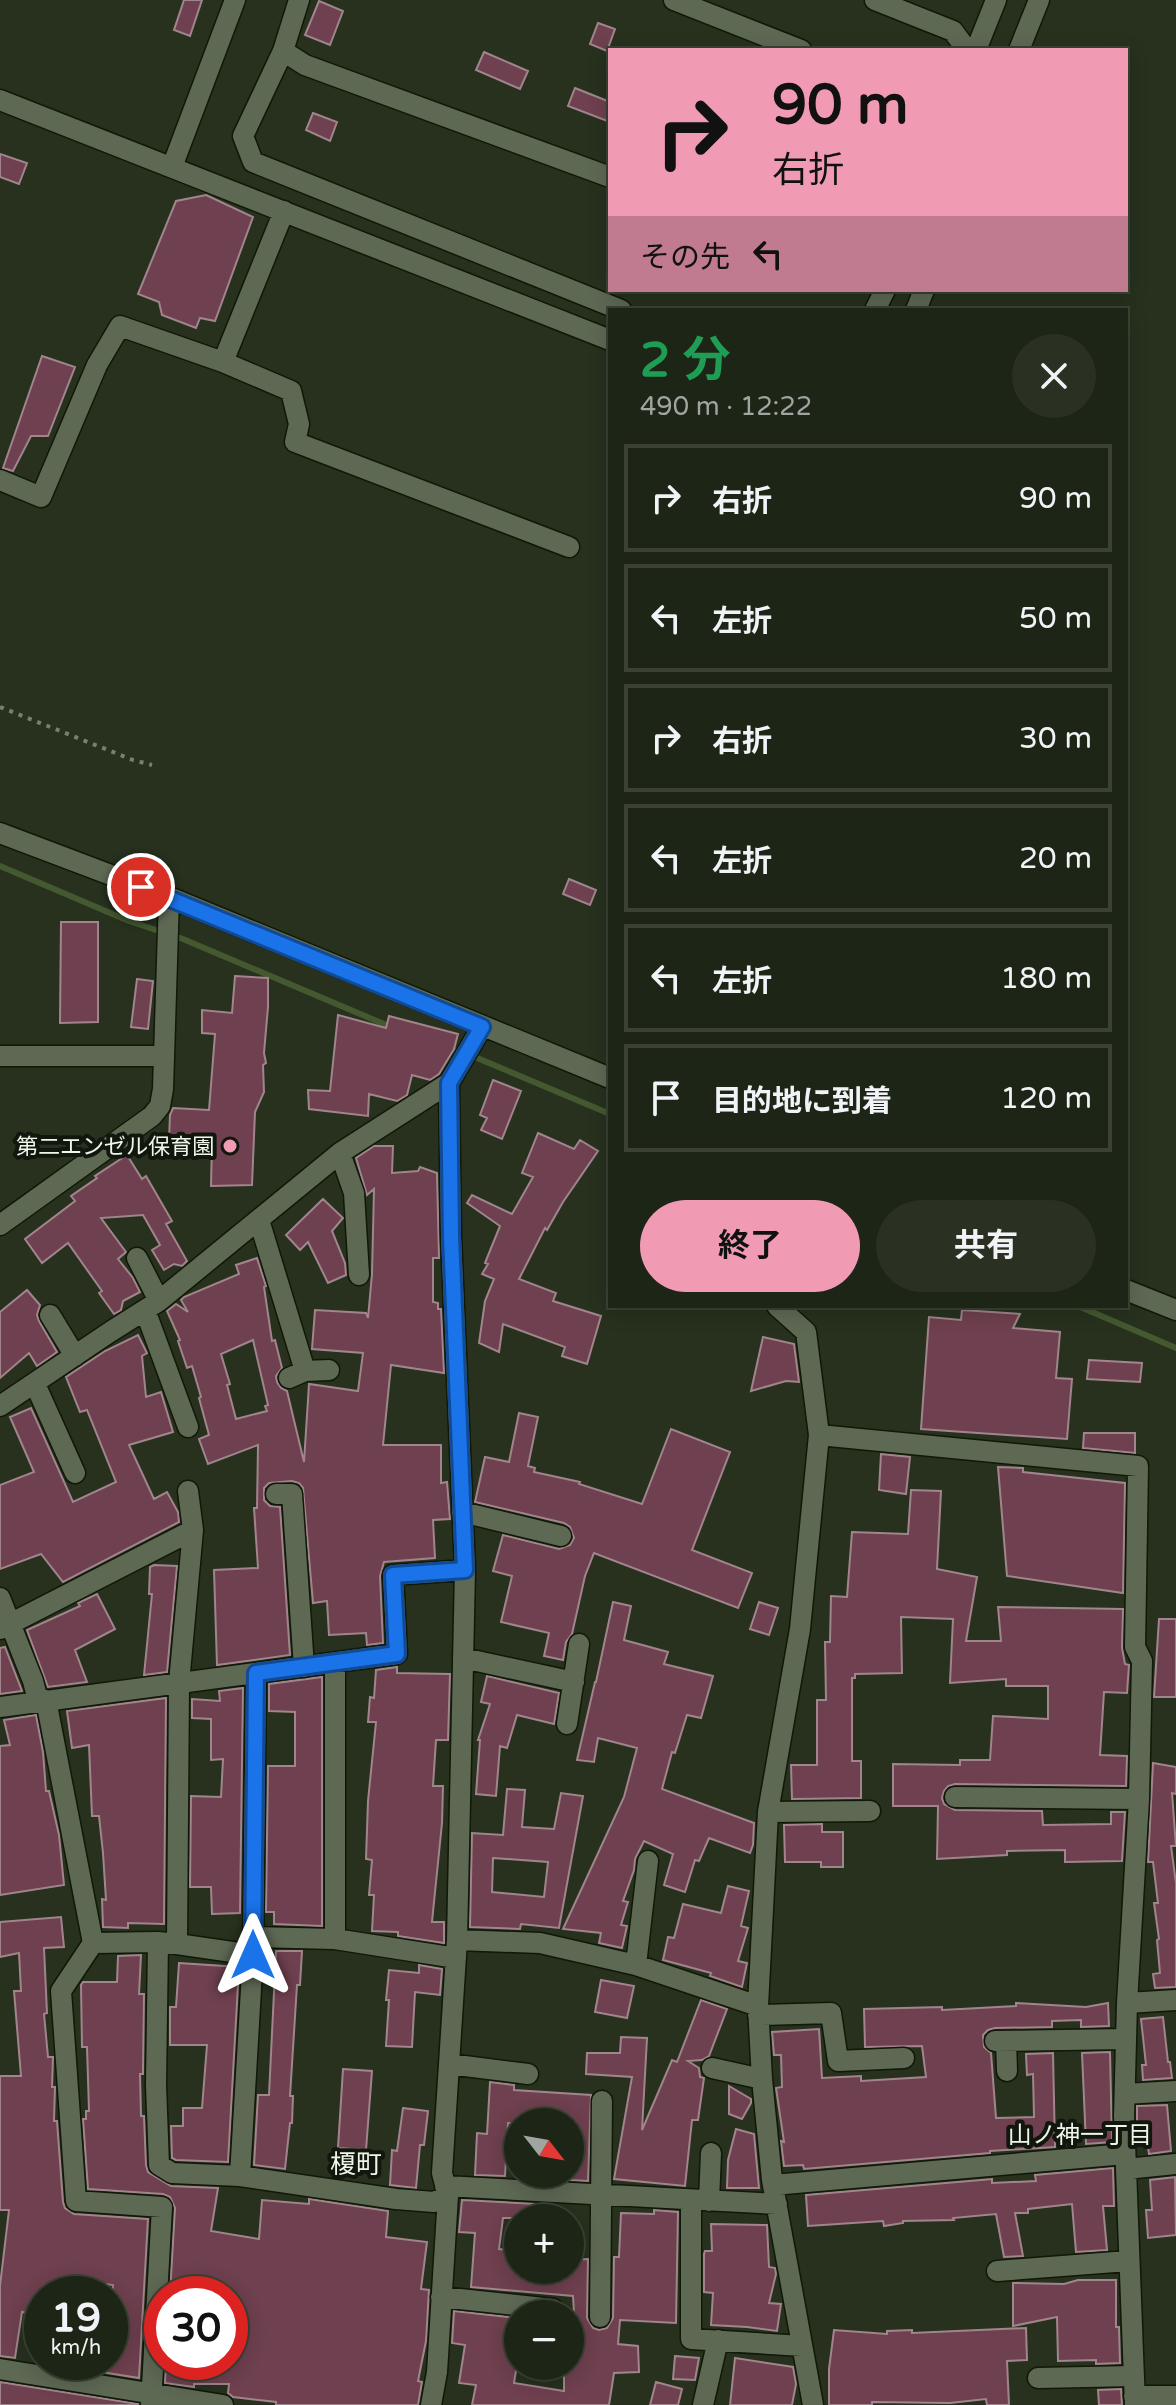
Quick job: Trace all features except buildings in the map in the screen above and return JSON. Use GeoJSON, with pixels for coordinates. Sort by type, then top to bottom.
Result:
{"type":"FeatureCollection","features":[{"type":"Feature","properties":{"kind":"street"},"geometry":{"type":"LineString","coordinates":[[172,167],[235,0]]}},
{"type":"Feature","properties":{"kind":"street"},"geometry":{"type":"LineString","coordinates":[[299,0],[283,51],[243,136],[253,162],[616,308]]}},
{"type":"Feature","properties":{"kind":"street"},"geometry":{"type":"LineString","coordinates":[[674,0],[796,48]]}},
{"type":"Feature","properties":{"kind":"street"},"geometry":{"type":"LineString","coordinates":[[875,0],[953,31],[966,48]]}},
{"type":"Feature","properties":{"kind":"street"},"geometry":{"type":"LineString","coordinates":[[977,48],[996,0]]}},
{"type":"Feature","properties":{"kind":"street"},"geometry":{"type":"LineString","coordinates":[[1020,48],[1039,0]]}},
{"type":"Feature","properties":{"kind":"street"},"geometry":{"type":"LineString","coordinates":[[283,51],[305,65],[608,176]]}},
{"type":"Feature","properties":{"kind":"street"},"geometry":{"type":"LineString","coordinates":[[0,100],[608,339]]}},
{"type":"Feature","properties":{"kind":"street"},"geometry":{"type":"LineString","coordinates":[[223,362],[284,211]]}},
{"type":"Feature","properties":{"kind":"street"},"geometry":{"type":"LineString","coordinates":[[0,480],[41,497],[97,365],[120,326],[223,362],[291,391],[299,424],[295,442],[569,547]]}},
{"type":"Feature","properties":{"kind":"street"},"geometry":{"type":"LineString","coordinates":[[0,833],[169,897],[608,1077]]}},
{"type":"Feature","properties":{"kind":"street"},"geometry":{"type":"LineString","coordinates":[[0,1225],[152,1116],[160,1106],[169,897]]}},
{"type":"Feature","properties":{"kind":"street"},"geometry":{"type":"LineString","coordinates":[[0,1406],[152,1306],[340,1153],[449,1083],[482,1027]]}},
{"type":"Feature","properties":{"kind":"street"},"geometry":{"type":"LineString","coordinates":[[0,1056],[164,1056]]}},
{"type":"Feature","properties":{"kind":"street"},"geometry":{"type":"LineString","coordinates":[[431,2405],[437,2372],[447,2191],[442,2173],[456,1949],[465,1570],[451,1236],[449,1083]]}},
{"type":"Feature","properties":{"kind":"street"},"geometry":{"type":"LineString","coordinates":[[340,1153],[354,1193],[359,1275]]}},
{"type":"Feature","properties":{"kind":"street"},"geometry":{"type":"LineString","coordinates":[[259,1220],[297,1374],[329,1370]]}},
{"type":"Feature","properties":{"kind":"street"},"geometry":{"type":"LineString","coordinates":[[137,1258],[188,1427]]}},
{"type":"Feature","properties":{"kind":"street"},"geometry":{"type":"LineString","coordinates":[[1128,1291],[1176,1310]]}},
{"type":"Feature","properties":{"kind":"street"},"geometry":{"type":"LineString","coordinates":[[779,1308],[806,1332],[819,1435],[800,1629],[768,1812],[758,2010],[775,2194],[813,2405]]}},
{"type":"Feature","properties":{"kind":"street"},"geometry":{"type":"LineString","coordinates":[[50,1315],[75,1356]]}},
{"type":"Feature","properties":{"kind":"street"},"geometry":{"type":"LineString","coordinates":[[35,1384],[75,1473]]}},
{"type":"Feature","properties":{"kind":"street"},"geometry":{"type":"LineString","coordinates":[[819,1435],[1138,1466],[1135,1647],[1142,1661],[1139,1799],[1125,2094],[1134,2392]]}},
{"type":"Feature","properties":{"kind":"street"},"geometry":{"type":"LineString","coordinates":[[188,1491],[193,1530],[179,1683],[168,1943],[156,2085],[159,2165],[172,2173],[240,2176],[434,2202],[447,2191],[700,2200],[1126,2162],[1176,2164]]}},
{"type":"Feature","properties":{"kind":"street"},"geometry":{"type":"LineString","coordinates":[[276,1494],[292,1494],[304,1667]]}},
{"type":"Feature","properties":{"kind":"street"},"geometry":{"type":"LineString","coordinates":[[462,1512],[561,1536]]}},
{"type":"Feature","properties":{"kind":"street"},"geometry":{"type":"LineString","coordinates":[[5,1626],[193,1530]]}},
{"type":"Feature","properties":{"kind":"street"},"geometry":{"type":"LineString","coordinates":[[0,1707],[397,1654],[393,1575],[465,1570]]}},
{"type":"Feature","properties":{"kind":"street"},"geometry":{"type":"LineString","coordinates":[[0,1598],[5,1626],[42,1701],[93,1943],[61,1991],[76,2201],[162,2207],[151,2399]]}},
{"type":"Feature","properties":{"kind":"street"},"geometry":{"type":"LineString","coordinates":[[567,1724],[579,1644]]}},
{"type":"Feature","properties":{"kind":"street"},"geometry":{"type":"LineString","coordinates":[[463,1658],[574,1682]]}},
{"type":"Feature","properties":{"kind":"street"},"geometry":{"type":"LineString","coordinates":[[335,1663],[335,1939]]}},
{"type":"Feature","properties":{"kind":"street"},"geometry":{"type":"LineString","coordinates":[[240,2176],[253,1946],[256,1673]]}},
{"type":"Feature","properties":{"kind":"street"},"geometry":{"type":"LineString","coordinates":[[955,1797],[1139,1799]]}},
{"type":"Feature","properties":{"kind":"street"},"geometry":{"type":"LineString","coordinates":[[768,1812],[870,1811]]}},
{"type":"Feature","properties":{"kind":"street"},"geometry":{"type":"LineString","coordinates":[[636,1965],[648,1861]]}},
{"type":"Feature","properties":{"kind":"street"},"geometry":{"type":"LineString","coordinates":[[93,1943],[253,1946],[335,1939],[456,1949],[540,1943],[636,1965],[758,2010],[831,2013],[838,2061],[904,2058]]}},
{"type":"Feature","properties":{"kind":"street"},"geometry":{"type":"LineString","coordinates":[[1127,2003],[1176,2000]]}},
{"type":"Feature","properties":{"kind":"street"},"geometry":{"type":"LineString","coordinates":[[1007,2071],[1000,2041],[1126,2039]]}},
{"type":"Feature","properties":{"kind":"street"},"geometry":{"type":"LineString","coordinates":[[449,2064],[528,2074]]}},
{"type":"Feature","properties":{"kind":"street"},"geometry":{"type":"LineString","coordinates":[[712,2068],[762,2079]]}},
{"type":"Feature","properties":{"kind":"street"},"geometry":{"type":"LineString","coordinates":[[1125,2094],[1176,2091]]}},
{"type":"Feature","properties":{"kind":"street"},"geometry":{"type":"LineString","coordinates":[[600,2317],[602,2101]]}},
{"type":"Feature","properties":{"kind":"street"},"geometry":{"type":"LineString","coordinates":[[711,2153],[700,2200],[691,2339],[802,2346]]}},
{"type":"Feature","properties":{"kind":"street"},"geometry":{"type":"LineString","coordinates":[[997,2271],[1128,2261]]}},
{"type":"Feature","properties":{"kind":"street"},"geometry":{"type":"LineString","coordinates":[[441,2297],[504,2304]]}},
{"type":"Feature","properties":{"kind":"street"},"geometry":{"type":"LineString","coordinates":[[703,2405],[718,2340]]}},
{"type":"Feature","properties":{"kind":"street"},"geometry":{"type":"LineString","coordinates":[[0,2369],[151,2399],[223,2405]]}},
{"type":"Feature","properties":{"kind":"street"},"geometry":{"type":"LineString","coordinates":[[1038,2378],[1176,2396]]}},
{"type":"Feature","properties":{"kind":"path"},"geometry":{"type":"LineString","coordinates":[[0,707],[152,765]]}},
{"type":"Feature","properties":{"kind":"waterway"},"geometry":{"type":"LineString","coordinates":[[0,866],[391,1027]]}},
{"type":"Feature","properties":{"kind":"waterway"},"geometry":{"type":"LineString","coordinates":[[446,1048],[470,1055],[608,1113]]}},
{"type":"Feature","properties":{"kind":"waterway"},"geometry":{"type":"LineString","coordinates":[[1083,1308],[1176,1348]]}},
{"type":"Feature","properties":{"kind":"place","name":"第二エンゼル保育園"},"geometry":{"type":"Point","coordinates":[230,1146]}},
{"type":"Feature","properties":{"kind":"district","name":"山ノ神一丁目"},"geometry":{"type":"Point","coordinates":[1080,2135]}},
{"type":"Feature","properties":{"kind":"district","name":"榎町"},"geometry":{"type":"Point","coordinates":[356,2164]}},
{"type":"Feature","properties":{"kind":"route"},"geometry":{"type":"LineString","coordinates":[[141,887],[482,1027],[449,1083],[451,1236],[465,1570],[393,1575],[397,1654],[256,1673],[253,1955]]}}]}
